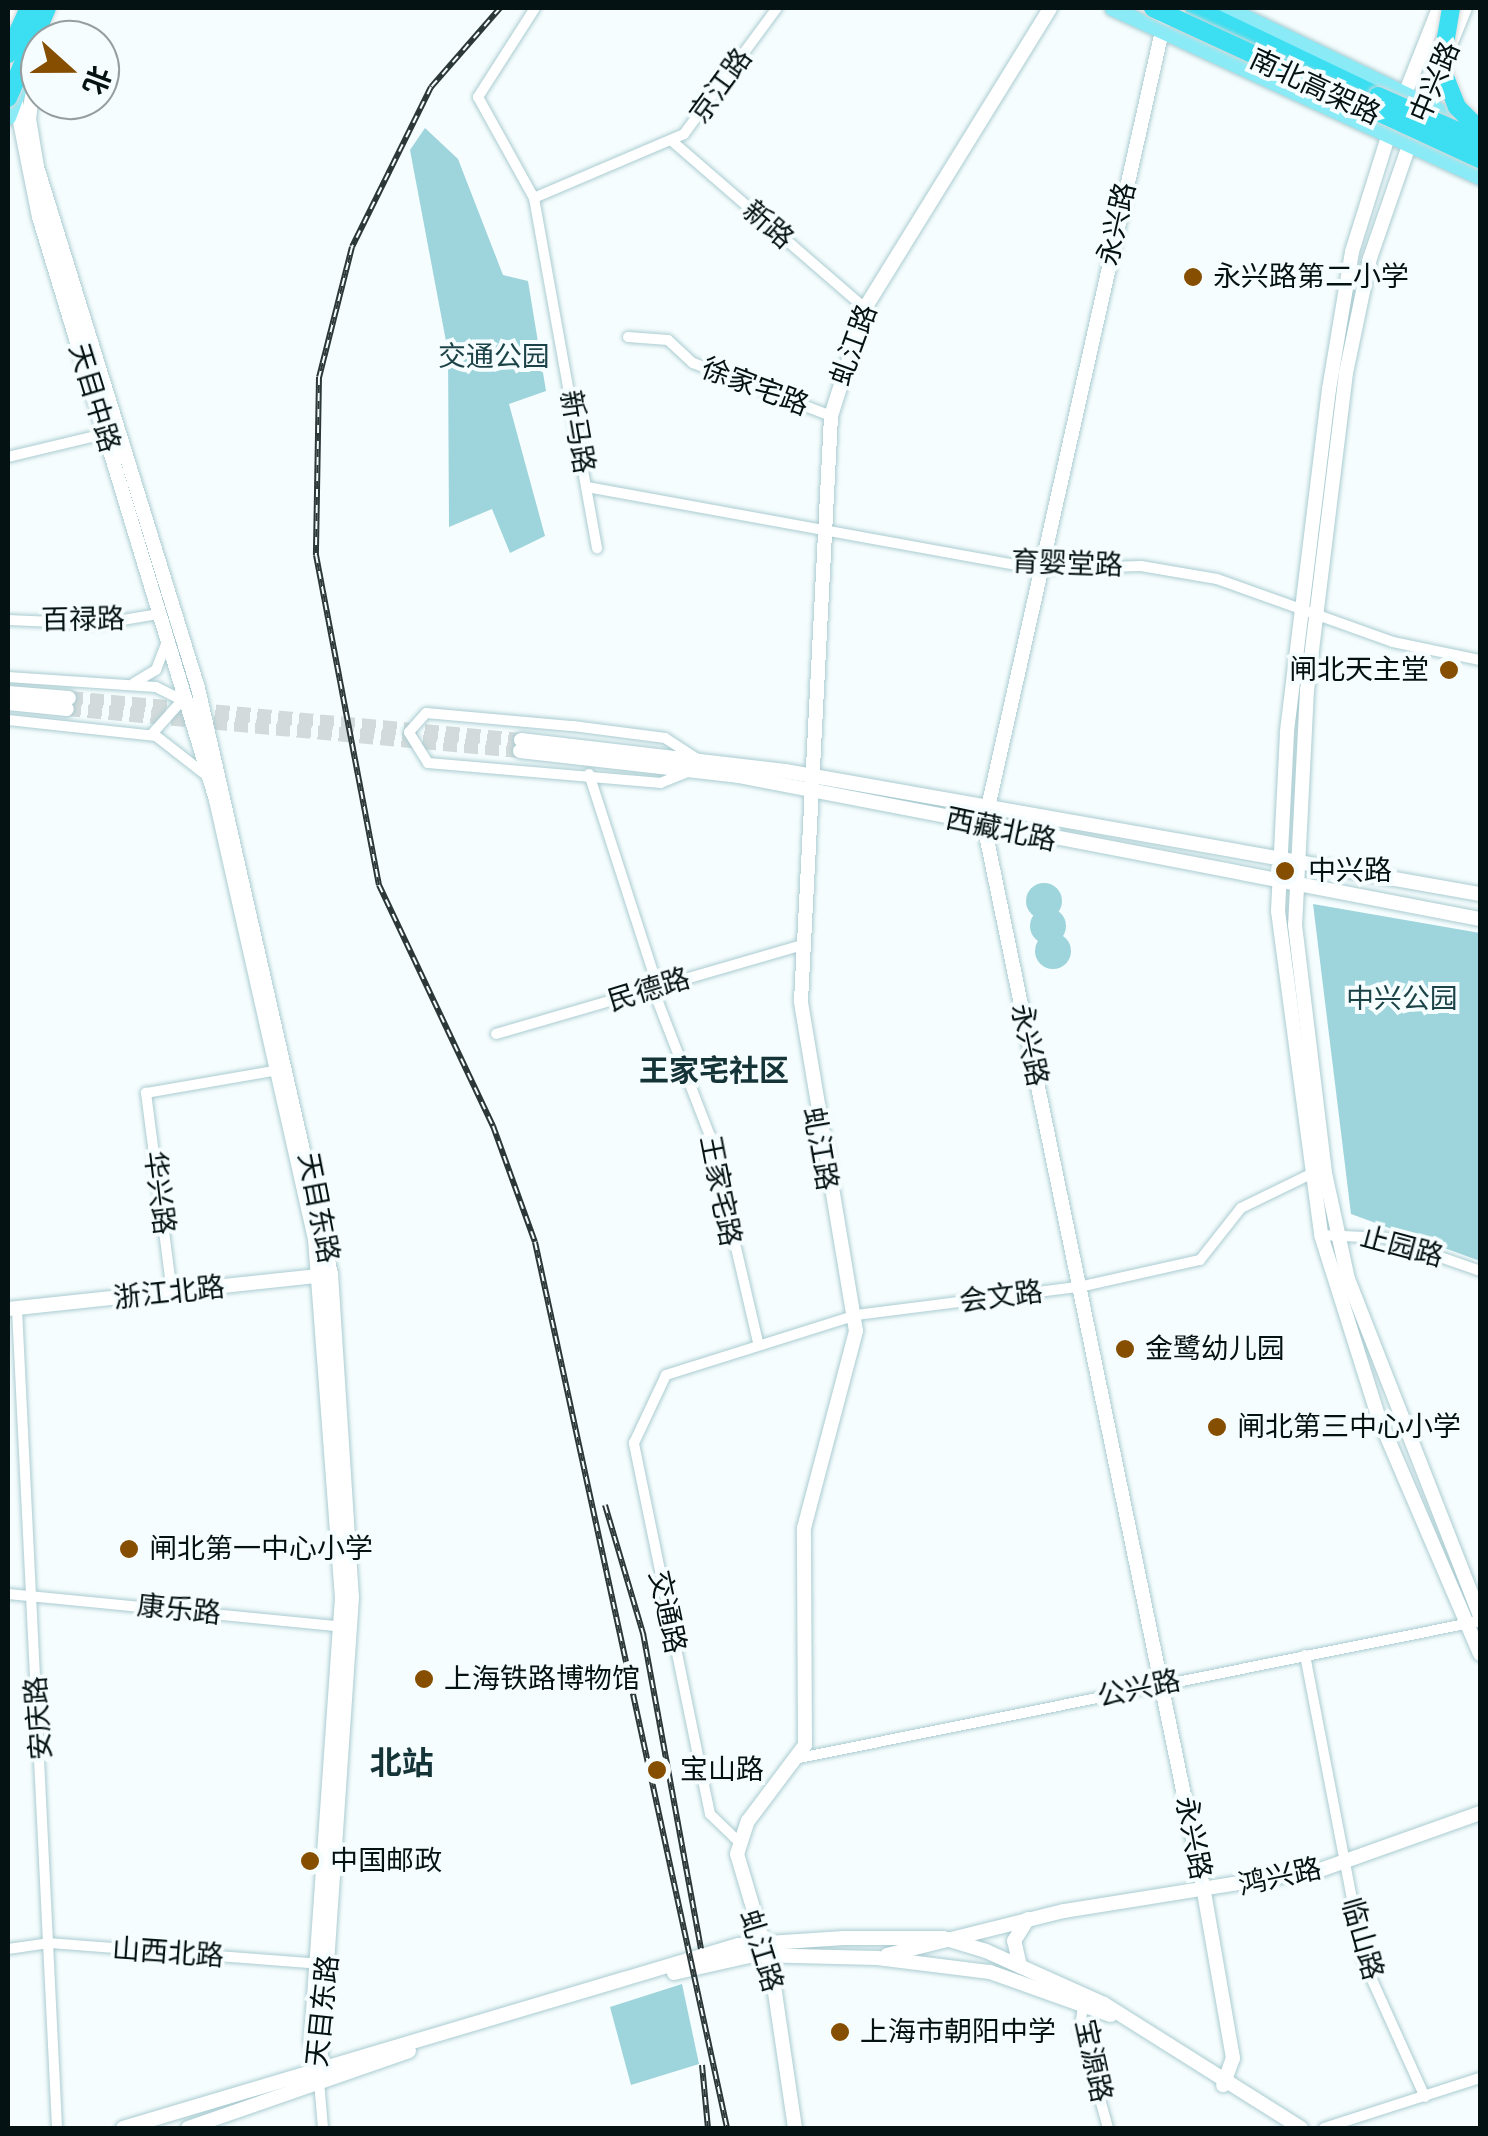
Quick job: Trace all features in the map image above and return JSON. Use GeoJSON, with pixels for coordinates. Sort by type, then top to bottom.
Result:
{"type":"FeatureCollection","features":[{"type":"Feature","properties":{"kind":"highway","name":"南北高架路"},"geometry":{"type":"LineString","coordinates":[[1153,8],[1480,159]]}},
{"type":"Feature","properties":{"kind":"highway","name":"南北高架路"},"geometry":{"type":"LineString","coordinates":[[1194,8],[1480,135]]}},
{"type":"Feature","properties":{"kind":"highway"},"geometry":{"type":"LineString","coordinates":[[1451,8],[1441,66],[1457,108],[1480,135]]}},
{"type":"Feature","properties":{"kind":"highway"},"geometry":{"type":"LineString","coordinates":[[8,54],[31,12]]}},
{"type":"Feature","properties":{"kind":"highway"},"geometry":{"type":"LineString","coordinates":[[11,98],[31,12]]}},
{"type":"Feature","properties":{"kind":"main road","name":"虬江路"},"geometry":{"type":"LineString","coordinates":[[795,2128],[767,1951],[747,1912],[739,1842],[799,1758],[810,1704],[804,1528],[850,1370],[856,1314],[806,1069],[802,945],[831,416],[864,308],[1050,8]]}},
{"type":"Feature","properties":{"kind":"main road"},"geometry":{"type":"LineString","coordinates":[[1112,8],[1386,138],[1480,177]]}},
{"type":"Feature","properties":{"kind":"main road","name":"永兴路"},"geometry":{"type":"LineString","coordinates":[[1171,8],[1160,30],[984,825],[1204,1892],[1233,2058],[1225,2082]]}},
{"type":"Feature","properties":{"kind":"main road"},"geometry":{"type":"LineString","coordinates":[[1226,8],[1427,103],[1480,121]]}},
{"type":"Feature","properties":{"kind":"main road","name":"中兴路"},"geometry":{"type":"LineString","coordinates":[[1439,8],[1386,138],[1352,252],[1278,884],[1310,1175],[1393,1412],[1477,1620],[1480,1654]]}},
{"type":"Feature","properties":{"kind":"main road","name":"中兴路"},"geometry":{"type":"LineString","coordinates":[[1328,1234],[1295,888],[1310,609],[1348,356],[1407,147],[1465,8]]}},
{"type":"Feature","properties":{"kind":"main road"},"geometry":{"type":"LineString","coordinates":[[8,43],[31,12]]}},
{"type":"Feature","properties":{"kind":"main road","name":"天目中路"},"geometry":{"type":"LineString","coordinates":[[31,12],[11,98],[30,186],[204,710]]}},
{"type":"Feature","properties":{"kind":"main road","name":"天目中路"},"geometry":{"type":"LineString","coordinates":[[31,12],[33,149],[159,614],[212,782]]}},
{"type":"Feature","properties":{"kind":"main road"},"geometry":{"type":"LineString","coordinates":[[8,117],[11,98]]}},
{"type":"Feature","properties":{"kind":"main road"},"geometry":{"type":"LineString","coordinates":[[1456,115],[1480,135]]}},
{"type":"Feature","properties":{"kind":"main road"},"geometry":{"type":"LineString","coordinates":[[8,693],[68,704],[8,704]]}},
{"type":"Feature","properties":{"kind":"main road","name":"天目东路"},"geometry":{"type":"LineString","coordinates":[[204,710],[326,1275],[346,1627],[317,2072]]}},
{"type":"Feature","properties":{"kind":"main road","name":"西藏北路"},"geometry":{"type":"LineString","coordinates":[[521,745],[696,764],[985,808],[1480,894]]}},
{"type":"Feature","properties":{"kind":"main road","name":"天目东路"},"geometry":{"type":"LineString","coordinates":[[212,782],[326,1275]]}},
{"type":"Feature","properties":{"kind":"main road","name":"西藏北路"},"geometry":{"type":"LineString","coordinates":[[812,784],[984,825],[1295,888],[1480,919]]}},
{"type":"Feature","properties":{"kind":"main road","name":"浙江北路"},"geometry":{"type":"LineString","coordinates":[[12,1309],[326,1275]]}},
{"type":"Feature","properties":{"kind":"main road","name":"鸿兴路"},"geometry":{"type":"LineString","coordinates":[[958,1940],[1028,1920],[1204,1892],[1342,1863],[1480,1813]]}},
{"type":"Feature","properties":{"kind":"main road"},"geometry":{"type":"LineString","coordinates":[[1020,1966],[1014,1941],[1028,1920]]}},
{"type":"Feature","properties":{"kind":"main road"},"geometry":{"type":"LineString","coordinates":[[877,1958],[958,1940]]}},
{"type":"Feature","properties":{"kind":"main road"},"geometry":{"type":"LineString","coordinates":[[958,1940],[961,1968]]}},
{"type":"Feature","properties":{"kind":"main road"},"geometry":{"type":"LineString","coordinates":[[122,2128],[596,1992],[767,1951],[958,1940],[1020,1966],[1084,2000],[1301,2128]]}},
{"type":"Feature","properties":{"kind":"main road"},"geometry":{"type":"LineString","coordinates":[[767,1951],[961,1968],[1084,2000]]}},
{"type":"Feature","properties":{"kind":"main road"},"geometry":{"type":"LineString","coordinates":[[188,2128],[231,2121],[317,2072]]}},
{"type":"Feature","properties":{"kind":"main road"},"geometry":{"type":"LineString","coordinates":[[1225,2082],[1284,2128]]}},
{"type":"Feature","properties":{"kind":"main road"},"geometry":{"type":"LineString","coordinates":[[224,2096],[231,2121]]}},
{"type":"Feature","properties":{"kind":"street"},"geometry":{"type":"LineString","coordinates":[[534,198],[478,97],[536,8]]}},
{"type":"Feature","properties":{"kind":"street","name":"京江路"},"geometry":{"type":"LineString","coordinates":[[534,198],[672,141],[693,126],[777,8]]}},
{"type":"Feature","properties":{"kind":"street","name":"新路"},"geometry":{"type":"LineString","coordinates":[[672,141],[864,308]]}},
{"type":"Feature","properties":{"kind":"street","name":"新马路"},"geometry":{"type":"LineString","coordinates":[[534,198],[597,548]]}},
{"type":"Feature","properties":{"kind":"street","name":"徐家宅路"},"geometry":{"type":"LineString","coordinates":[[628,337],[668,340],[693,364],[831,416]]}},
{"type":"Feature","properties":{"kind":"street"},"geometry":{"type":"LineString","coordinates":[[8,457],[111,432]]}},
{"type":"Feature","properties":{"kind":"street","name":"育婴堂路"},"geometry":{"type":"LineString","coordinates":[[587,486],[1039,569],[1141,566],[1310,609],[1404,645],[1480,660]]}},
{"type":"Feature","properties":{"kind":"street","name":"百禄路"},"geometry":{"type":"LineString","coordinates":[[8,620],[99,624],[159,614]]}},
{"type":"Feature","properties":{"kind":"street"},"geometry":{"type":"LineString","coordinates":[[128,686],[156,670],[167,642]]}},
{"type":"Feature","properties":{"kind":"street"},"geometry":{"type":"LineString","coordinates":[[8,677],[166,691],[204,710]]}},
{"type":"Feature","properties":{"kind":"street"},"geometry":{"type":"LineString","coordinates":[[146,734],[174,718],[196,680]]}},
{"type":"Feature","properties":{"kind":"street"},"geometry":{"type":"LineString","coordinates":[[166,691],[174,718]]}},
{"type":"Feature","properties":{"kind":"street"},"geometry":{"type":"LineString","coordinates":[[426,713],[665,738],[696,764],[661,782],[589,774],[428,763],[411,725],[426,713]]}},
{"type":"Feature","properties":{"kind":"street"},"geometry":{"type":"LineString","coordinates":[[8,720],[146,734],[183,750],[212,782]]}},
{"type":"Feature","properties":{"kind":"street","name":"王家宅路"},"geometry":{"type":"LineString","coordinates":[[589,774],[656,988],[710,1136],[758,1342]]}},
{"type":"Feature","properties":{"kind":"street","name":"民德路"},"geometry":{"type":"LineString","coordinates":[[496,1034],[802,945]]}},
{"type":"Feature","properties":{"kind":"street","name":"华兴路"},"geometry":{"type":"LineString","coordinates":[[172,1294],[146,1092],[279,1070]]}},
{"type":"Feature","properties":{"kind":"street","name":"会文路"},"geometry":{"type":"LineString","coordinates":[[666,1375],[758,1342],[856,1314],[1079,1287],[1208,1256],[1241,1208],[1310,1175]]}},
{"type":"Feature","properties":{"kind":"street","name":"止园路"},"geometry":{"type":"LineString","coordinates":[[1328,1234],[1386,1238],[1480,1271]]}},
{"type":"Feature","properties":{"kind":"street","name":"安庆路"},"geometry":{"type":"LineString","coordinates":[[12,1309],[31,1596],[57,2128]]}},
{"type":"Feature","properties":{"kind":"street","name":"交通路"},"geometry":{"type":"LineString","coordinates":[[666,1375],[634,1444],[710,1814],[739,1842]]}},
{"type":"Feature","properties":{"kind":"street","name":"康乐路"},"geometry":{"type":"LineString","coordinates":[[8,1594],[346,1627]]}},
{"type":"Feature","properties":{"kind":"street","name":"公兴路"},"geometry":{"type":"LineString","coordinates":[[799,1758],[1477,1620]]}},
{"type":"Feature","properties":{"kind":"street","name":"临山路"},"geometry":{"type":"LineString","coordinates":[[1305,1655],[1364,1962],[1425,2097]]}},
{"type":"Feature","properties":{"kind":"street","name":"山西北路"},"geometry":{"type":"LineString","coordinates":[[8,1949],[50,1944],[323,1964]]}},
{"type":"Feature","properties":{"kind":"street","name":"宝源路"},"geometry":{"type":"LineString","coordinates":[[1084,2000],[1108,2128]]}},
{"type":"Feature","properties":{"kind":"street"},"geometry":{"type":"LineString","coordinates":[[317,2072],[323,2128]]}},
{"type":"Feature","properties":{"kind":"street"},"geometry":{"type":"LineString","coordinates":[[1324,2128],[1480,2078]]}},
{"type":"Feature","properties":{"kind":"green space","name":"交通公园"},"geometry":{"type":"Polygon","coordinates":[[[425,128],[458,159],[503,275],[528,281],[546,391],[509,404],[545,536],[510,553],[492,509],[449,527],[448,352],[410,150],[425,128]]]}},
{"type":"Feature","properties":{"kind":"green space"},"geometry":{"type":"Polygon","coordinates":[[[1044,883],[1056,889],[1062,901],[1056,913],[1044,919],[1032,913],[1026,901],[1032,889],[1044,883]]]}},
{"type":"Feature","properties":{"kind":"green space","name":"中兴公园"},"geometry":{"type":"Polygon","coordinates":[[[1313,904],[1480,933],[1480,1261],[1351,1214],[1313,904]]]}},
{"type":"Feature","properties":{"kind":"green space"},"geometry":{"type":"Polygon","coordinates":[[[1048,908],[1060,914],[1066,926],[1060,938],[1048,944],[1036,938],[1030,926],[1036,914],[1048,908]]]}},
{"type":"Feature","properties":{"kind":"green space"},"geometry":{"type":"Polygon","coordinates":[[[1053,933],[1065,939],[1071,951],[1065,963],[1053,969],[1041,963],[1035,951],[1041,939],[1053,933]]]}},
{"type":"Feature","properties":{"kind":"green space"},"geometry":{"type":"Polygon","coordinates":[[[682,1984],[699,2064],[631,2085],[610,2007],[682,1984]]]}},
{"type":"Feature","properties":{"kind":"tunnel"},"geometry":{"type":"LineString","coordinates":[[69,698],[521,740]]}},
{"type":"Feature","properties":{"kind":"tunnel"},"geometry":{"type":"LineString","coordinates":[[67,709],[520,751]]}},
{"type":"Feature","properties":{"kind":"railway"},"geometry":{"type":"LineString","coordinates":[[500,8],[431,87],[352,247],[319,377],[316,555],[379,885],[493,1126],[535,1242],[727,2128]]}},
{"type":"Feature","properties":{"kind":"railway"},"geometry":{"type":"LineString","coordinates":[[605,1505],[643,1633],[701,1949]]}},
{"type":"Feature","properties":{"kind":"railway"},"geometry":{"type":"LineString","coordinates":[[702,2065],[708,2128]]}},
{"type":"Feature","properties":{"kind":"place","name":"永兴路第二小学"},"geometry":{"type":"Point","coordinates":[1193,277]}},
{"type":"Feature","properties":{"kind":"place","name":"闸北天主堂"},"geometry":{"type":"Point","coordinates":[1449,670]}},
{"type":"Feature","properties":{"kind":"place","name":"中兴路"},"geometry":{"type":"Point","coordinates":[1285,871]}},
{"type":"Feature","properties":{"kind":"place","name":"金鹭幼儿园"},"geometry":{"type":"Point","coordinates":[1125,1349]}},
{"type":"Feature","properties":{"kind":"place","name":"闸北第三中心小学"},"geometry":{"type":"Point","coordinates":[1217,1427]}},
{"type":"Feature","properties":{"kind":"place","name":"闸北第一中心小学"},"geometry":{"type":"Point","coordinates":[129,1549]}},
{"type":"Feature","properties":{"kind":"place","name":"上海铁路博物馆"},"geometry":{"type":"Point","coordinates":[424,1679]}},
{"type":"Feature","properties":{"kind":"place","name":"宝山路"},"geometry":{"type":"Point","coordinates":[657,1770]}},
{"type":"Feature","properties":{"kind":"place","name":"中国邮政"},"geometry":{"type":"Point","coordinates":[310,1861]}},
{"type":"Feature","properties":{"kind":"place","name":"上海市朝阳中学"},"geometry":{"type":"Point","coordinates":[840,2032]}},
{"type":"Feature","properties":{"kind":"district","name":"王家宅社区"},"geometry":{"type":"Point","coordinates":[714,1072]}},
{"type":"Feature","properties":{"kind":"district","name":"北站"},"geometry":{"type":"Point","coordinates":[402,1764]}}]}
